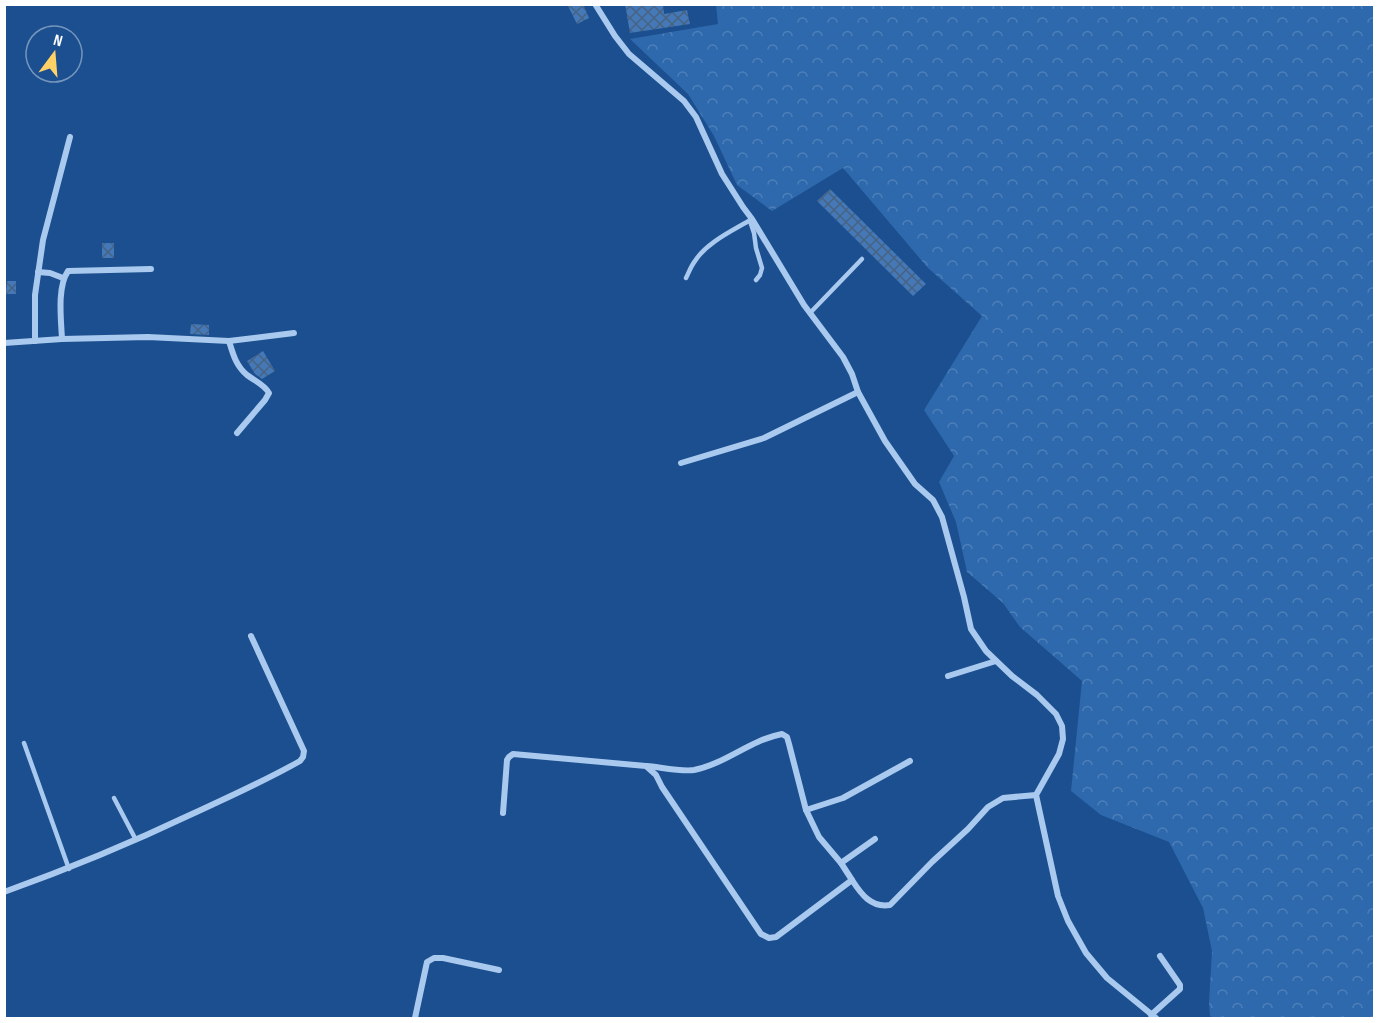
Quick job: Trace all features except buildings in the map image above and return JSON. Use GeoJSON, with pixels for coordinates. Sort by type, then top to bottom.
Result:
{"type":"FeatureCollection","features":[{"type":"Feature","properties":{"kind":"street"},"geometry":{"type":"LineString","coordinates":[[595,4],[629,54],[684,100],[696,117],[722,174],[810,314],[843,357],[858,392],[885,441],[915,484],[933,500],[942,517],[971,629],[986,651],[1011,676],[1056,714],[1062,726],[1064,739],[1059,754],[1036,795],[1058,896],[1086,953],[1107,978],[1153,1017],[1180,989],[1180,985],[1160,956]]}},
{"type":"Feature","properties":{"kind":"street"},"geometry":{"type":"LineString","coordinates":[[35,341],[35,295],[43,240],[70,137]]}},
{"type":"Feature","properties":{"kind":"street"},"geometry":{"type":"LineString","coordinates":[[62,339],[63,278],[68,271],[151,269]]}},
{"type":"Feature","properties":{"kind":"street"},"geometry":{"type":"LineString","coordinates":[[38,272],[50,273],[63,278]]}},
{"type":"Feature","properties":{"kind":"street"},"geometry":{"type":"LineString","coordinates":[[4,343],[148,337],[230,341],[294,333]]}},
{"type":"Feature","properties":{"kind":"street"},"geometry":{"type":"LineString","coordinates":[[230,341],[234,359],[245,373],[269,393],[237,433]]}},
{"type":"Feature","properties":{"kind":"street"},"geometry":{"type":"LineString","coordinates":[[681,463],[764,438],[858,392]]}},
{"type":"Feature","properties":{"kind":"street"},"geometry":{"type":"LineString","coordinates":[[4,892],[69,869],[136,840],[266,780],[300,761],[304,751],[251,636]]}},
{"type":"Feature","properties":{"kind":"street"},"geometry":{"type":"LineString","coordinates":[[948,676],[996,661]]}},
{"type":"Feature","properties":{"kind":"street"},"geometry":{"type":"LineString","coordinates":[[503,813],[507,760],[513,754],[692,770],[713,764],[765,738],[782,734],[787,737],[806,810],[819,837],[841,863],[860,893],[873,904],[883,906],[890,905],[988,807],[1004,798],[1036,795]]}},
{"type":"Feature","properties":{"kind":"street"},"geometry":{"type":"LineString","coordinates":[[806,810],[843,798],[910,761]]}},
{"type":"Feature","properties":{"kind":"street"},"geometry":{"type":"LineString","coordinates":[[646,766],[656,775],[761,934],[769,938],[776,937],[852,880]]}},
{"type":"Feature","properties":{"kind":"street"},"geometry":{"type":"LineString","coordinates":[[841,863],[875,839]]}},
{"type":"Feature","properties":{"kind":"street"},"geometry":{"type":"LineString","coordinates":[[415,1018],[427,962],[434,958],[443,958],[499,970]]}},
{"type":"Feature","properties":{"kind":"lane"},"geometry":{"type":"LineString","coordinates":[[686,278],[700,254],[729,232],[751,220],[762,268],[756,280]]}},
{"type":"Feature","properties":{"kind":"lane"},"geometry":{"type":"LineString","coordinates":[[810,314],[862,259]]}},
{"type":"Feature","properties":{"kind":"lane"},"geometry":{"type":"LineString","coordinates":[[24,743],[69,869]]}},
{"type":"Feature","properties":{"kind":"lane"},"geometry":{"type":"LineString","coordinates":[[114,798],[136,840]]}},
{"type":"Feature","properties":{"kind":"green space"},"geometry":{"type":"Polygon","coordinates":[[[716,5],[1374,5],[1374,1018],[1213,1018],[1210,1016],[1212,951],[1203,908],[1169,842],[1101,815],[1071,791],[1082,681],[1020,627],[1003,603],[967,572],[956,522],[939,482],[954,456],[924,410],[982,316],[928,268],[843,168],[772,211],[737,185],[714,136],[688,94],[630,39],[718,24],[716,5]]]}}]}
